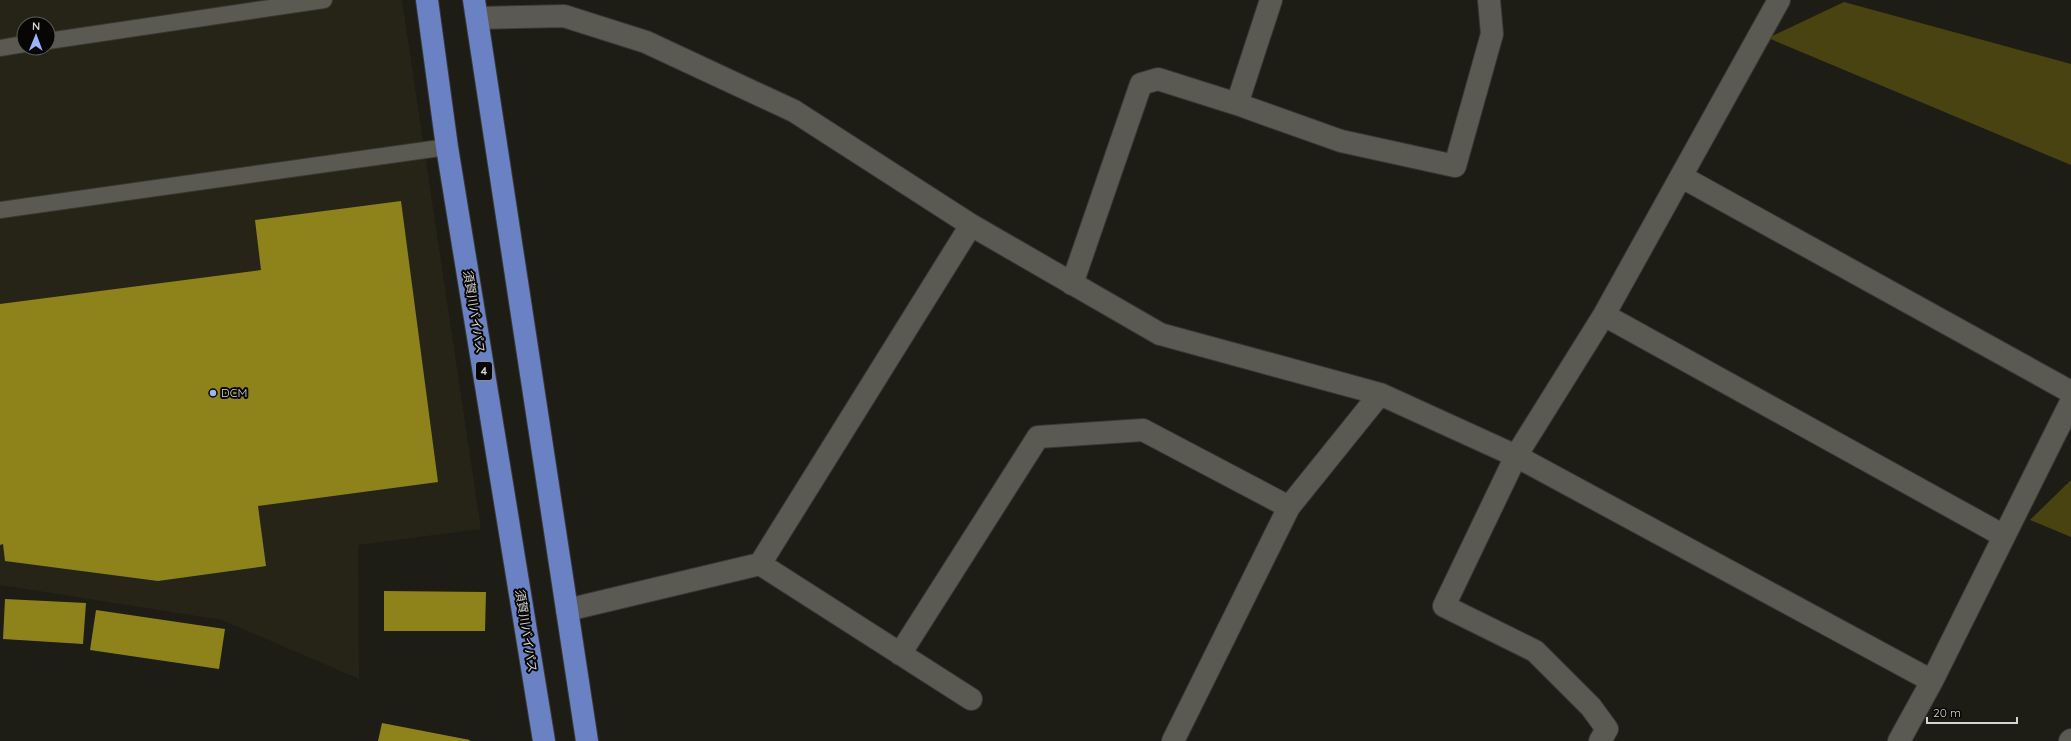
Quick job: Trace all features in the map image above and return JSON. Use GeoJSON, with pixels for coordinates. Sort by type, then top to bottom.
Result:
{"type":"FeatureCollection","features":[{"type":"Feature","properties":{"kind":"highway","name":"須賀川バイパス"},"geometry":{"type":"LineString","coordinates":[[427,0],[447,147],[544,741]]}},
{"type":"Feature","properties":{"kind":"highway"},"geometry":{"type":"LineString","coordinates":[[475,9],[586,741]]}},
{"type":"Feature","properties":{"kind":"street"},"geometry":{"type":"LineString","coordinates":[[1237,104],[1272,0]]}},
{"type":"Feature","properties":{"kind":"street"},"geometry":{"type":"LineString","coordinates":[[1072,284],[1141,84],[1158,79],[1237,104],[1341,141],[1455,166],[1492,34],[1489,0]]}},
{"type":"Feature","properties":{"kind":"street"},"geometry":{"type":"LineString","coordinates":[[1600,741],[1607,729],[1591,707],[1535,651],[1444,606],[1516,456],[1604,315],[1779,0]]}},
{"type":"Feature","properties":{"kind":"street"},"geometry":{"type":"LineString","coordinates":[[475,9],[564,16],[646,42],[794,111],[970,225],[1160,334],[1380,394],[1516,456],[1932,681]]}},
{"type":"Feature","properties":{"kind":"street"},"geometry":{"type":"LineString","coordinates":[[1682,177],[2071,392]]}},
{"type":"Feature","properties":{"kind":"street"},"geometry":{"type":"LineString","coordinates":[[567,610],[760,564],[970,225]]}},
{"type":"Feature","properties":{"kind":"street"},"geometry":{"type":"LineString","coordinates":[[1604,315],[2004,536]]}},
{"type":"Feature","properties":{"kind":"street"},"geometry":{"type":"LineString","coordinates":[[1173,741],[1289,507],[1380,394]]}},
{"type":"Feature","properties":{"kind":"street"},"geometry":{"type":"LineString","coordinates":[[1899,741],[1932,681],[2071,402]]}},
{"type":"Feature","properties":{"kind":"street"},"geometry":{"type":"LineString","coordinates":[[900,654],[1038,437],[1143,430],[1289,507]]}},
{"type":"Feature","properties":{"kind":"street"},"geometry":{"type":"LineString","coordinates":[[760,564],[971,699]]}},
{"type":"Feature","properties":{"kind":"lane"},"geometry":{"type":"LineString","coordinates":[[56,39],[324,0]]}},
{"type":"Feature","properties":{"kind":"lane"},"geometry":{"type":"LineString","coordinates":[[0,48],[16,45]]}},
{"type":"Feature","properties":{"kind":"lane"},"geometry":{"type":"LineString","coordinates":[[0,210],[447,147]]}},
{"type":"Feature","properties":{"kind":"shaded area"},"geometry":{"type":"Polygon","coordinates":[[[0,0],[402,0],[481,529],[358,545],[359,679],[222,620],[0,585],[0,0]]]}},
{"type":"Feature","properties":{"kind":"shaded area"},"geometry":{"type":"Polygon","coordinates":[[[1844,2],[2071,64],[2071,165],[1768,38],[1844,2]]]}},
{"type":"Feature","properties":{"kind":"shaded area"},"geometry":{"type":"Polygon","coordinates":[[[2071,480],[2071,537],[2030,520],[2071,480]]]}},
{"type":"Feature","properties":{"kind":"building","name":"DCM"},"geometry":{"type":"Polygon","coordinates":[[[401,201],[438,482],[258,506],[266,566],[158,581],[5,561],[3,544],[0,545],[0,304],[261,270],[255,220],[401,201]]]}},
{"type":"Feature","properties":{"kind":"building"},"geometry":{"type":"Polygon","coordinates":[[[384,591],[486,592],[485,631],[384,631],[384,591]]]}},
{"type":"Feature","properties":{"kind":"building"},"geometry":{"type":"Polygon","coordinates":[[[5,599],[86,603],[83,644],[3,639],[5,599]]]}},
{"type":"Feature","properties":{"kind":"building"},"geometry":{"type":"Polygon","coordinates":[[[96,610],[225,629],[219,669],[90,650],[96,610]]]}},
{"type":"Feature","properties":{"kind":"building"},"geometry":{"type":"Polygon","coordinates":[[[382,723],[470,740],[378,741],[382,723]]]}},
{"type":"Feature","properties":{"kind":"place","name":"DCM"},"geometry":{"type":"Point","coordinates":[213,393]}}]}
